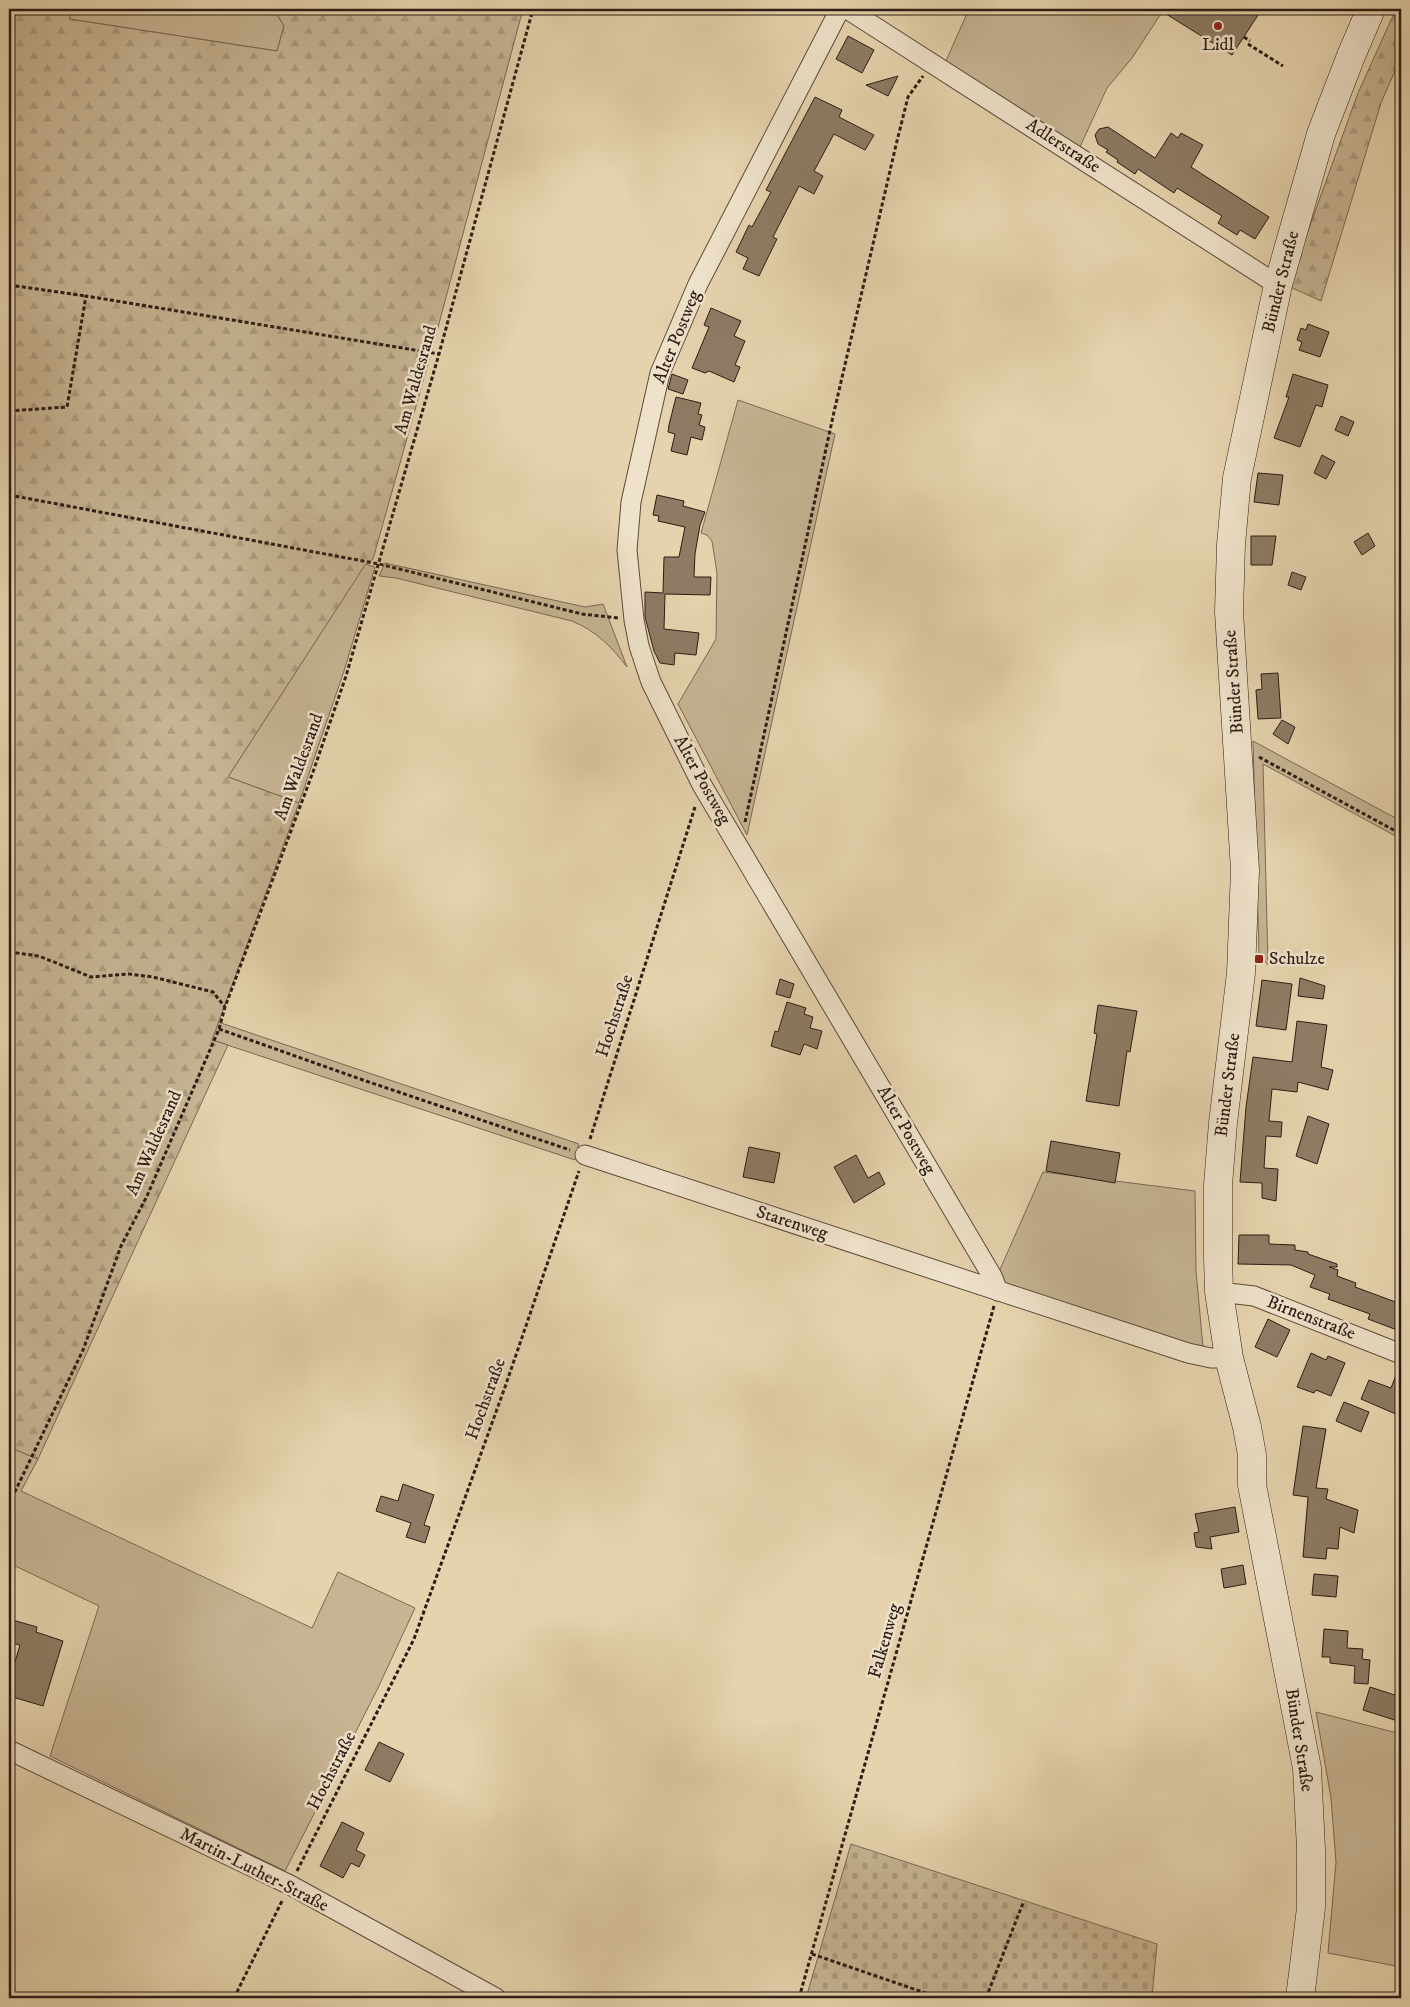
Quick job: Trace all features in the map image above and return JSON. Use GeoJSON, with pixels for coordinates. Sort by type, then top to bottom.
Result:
{"type":"FeatureCollection","features":[{"type":"Feature","properties":{"kind":"main road","name":"Bünder Straße"},"geometry":{"type":"LineString","coordinates":[[1300,1998],[1311,1908],[1311,1849],[1307,1768],[1252,1484],[1239,1456],[1231,1412],[1230,1365],[1219,1292],[1218,1185],[1223,1123],[1241,973],[1246,870],[1229,612],[1232,536],[1237,478],[1278,285],[1321,134],[1371,9]]}},
{"type":"Feature","properties":{"kind":"street","name":"Alter Postweg"},"geometry":{"type":"LineString","coordinates":[[840,9],[698,284],[660,373],[631,502],[627,550],[634,620],[639,646],[652,682],[702,785],[987,1268],[998,1291]]}},
{"type":"Feature","properties":{"kind":"street","name":"Adlerstraße"},"geometry":{"type":"LineString","coordinates":[[847,9],[1278,285]]}},
{"type":"Feature","properties":{"kind":"street","name":"Starenweg"},"geometry":{"type":"LineString","coordinates":[[585,1155],[998,1291]]}},
{"type":"Feature","properties":{"kind":"street"},"geometry":{"type":"LineString","coordinates":[[998,1291],[1230,1365]]}},
{"type":"Feature","properties":{"kind":"street","name":"Birnenstraße"},"geometry":{"type":"LineString","coordinates":[[1219,1292],[1254,1296],[1401,1354]]}},
{"type":"Feature","properties":{"kind":"street","name":"Martin-Luther-Straße"},"geometry":{"type":"LineString","coordinates":[[9,1750],[290,1885],[496,1998]]}},
{"type":"Feature","properties":{"kind":"path","name":"Am Waldesrand"},"geometry":{"type":"LineString","coordinates":[[9,1504],[84,1350],[121,1246],[147,1196],[219,1028],[225,1007],[313,772],[346,676],[379,564],[405,466],[439,354],[533,9]]}},
{"type":"Feature","properties":{"kind":"path"},"geometry":{"type":"LineString","coordinates":[[1244,37],[1283,66]]}},
{"type":"Feature","properties":{"kind":"path"},"geometry":{"type":"LineString","coordinates":[[739,847],[834,412],[908,96],[934,63]]}},
{"type":"Feature","properties":{"kind":"path"},"geometry":{"type":"LineString","coordinates":[[9,285],[439,354]]}},
{"type":"Feature","properties":{"kind":"path"},"geometry":{"type":"LineString","coordinates":[[9,411],[67,407],[86,296]]}},
{"type":"Feature","properties":{"kind":"path"},"geometry":{"type":"LineString","coordinates":[[9,495],[379,564],[582,614],[634,620]]}},
{"type":"Feature","properties":{"kind":"path"},"geometry":{"type":"LineString","coordinates":[[1239,746],[1401,834]]}},
{"type":"Feature","properties":{"kind":"path","name":"Hochstraße"},"geometry":{"type":"LineString","coordinates":[[234,1998],[414,1639],[505,1386],[585,1155],[702,785]]}},
{"type":"Feature","properties":{"kind":"path"},"geometry":{"type":"LineString","coordinates":[[9,952],[39,956],[91,977],[129,974],[153,977],[213,992],[225,1007]]}},
{"type":"Feature","properties":{"kind":"path"},"geometry":{"type":"LineString","coordinates":[[219,1028],[363,1080],[585,1155]]}},
{"type":"Feature","properties":{"kind":"path","name":"Falkenweg"},"geometry":{"type":"LineString","coordinates":[[799,1998],[998,1291]]}},
{"type":"Feature","properties":{"kind":"path"},"geometry":{"type":"LineString","coordinates":[[986,1998],[1022,1903]]}},
{"type":"Feature","properties":{"kind":"path"},"geometry":{"type":"LineString","coordinates":[[812,1954],[940,1998]]}},
{"type":"Feature","properties":{"kind":"green space"},"geometry":{"type":"Polygon","coordinates":[[[9,9],[74,9],[69,19],[277,51],[284,26],[274,9],[523,9],[433,346],[373,559],[365,565],[228,777],[299,803],[212,1040],[228,1045],[38,1459],[9,1447],[9,9]]]}},
{"type":"Feature","properties":{"kind":"green space"},"geometry":{"type":"Polygon","coordinates":[[[74,9],[274,9],[284,26],[277,51],[69,19],[74,9]]]}},
{"type":"Feature","properties":{"kind":"green space"},"geometry":{"type":"Polygon","coordinates":[[[969,9],[1164,9],[1132,58],[1107,88],[1079,149],[945,63],[969,9]]]}},
{"type":"Feature","properties":{"kind":"green space"},"geometry":{"type":"Polygon","coordinates":[[[1396,9],[1401,9],[1401,57],[1381,103],[1321,301],[1288,286],[1358,93],[1396,9]]]}},
{"type":"Feature","properties":{"kind":"green space"},"geometry":{"type":"Polygon","coordinates":[[[738,400],[835,434],[747,835],[678,704],[716,639],[717,573],[712,541],[707,535],[701,533],[738,400]]]}},
{"type":"Feature","properties":{"kind":"green space"},"geometry":{"type":"Polygon","coordinates":[[[385,563],[585,607],[603,604],[627,667],[602,640],[588,629],[572,621],[396,578],[379,576],[385,563]]]}},
{"type":"Feature","properties":{"kind":"green space"},"geometry":{"type":"Polygon","coordinates":[[[365,564],[375,567],[345,668],[299,803],[228,777],[365,564]]]}},
{"type":"Feature","properties":{"kind":"green space"},"geometry":{"type":"Polygon","coordinates":[[[1253,741],[1401,821],[1401,839],[1263,764],[1268,965],[1259,953],[1253,741]]]}},
{"type":"Feature","properties":{"kind":"green space"},"geometry":{"type":"Polygon","coordinates":[[[218,1022],[579,1144],[575,1160],[212,1040],[218,1022]]]}},
{"type":"Feature","properties":{"kind":"green space"},"geometry":{"type":"Polygon","coordinates":[[[1043,1172],[1195,1191],[1196,1271],[1203,1347],[1183,1345],[1006,1284],[998,1274],[1043,1172]]]}},
{"type":"Feature","properties":{"kind":"green space"},"geometry":{"type":"Polygon","coordinates":[[[9,1447],[38,1459],[21,1491],[312,1628],[338,1572],[415,1608],[378,1688],[285,1871],[50,1756],[99,1606],[9,1563],[9,1447]]]}},
{"type":"Feature","properties":{"kind":"green space"},"geometry":{"type":"Polygon","coordinates":[[[1316,1712],[1401,1734],[1401,1967],[1328,1953],[1336,1862],[1331,1798],[1316,1712]]]}},
{"type":"Feature","properties":{"kind":"green space"},"geometry":{"type":"Polygon","coordinates":[[[851,1844],[1157,1944],[1152,1998],[806,1998],[851,1844]]]}},
{"type":"Feature","properties":{"kind":"building","name":"Lidl"},"geometry":{"type":"Polygon","coordinates":[[[1158,9],[1262,9],[1232,55],[1158,9]]]}},
{"type":"Feature","properties":{"kind":"building"},"geometry":{"type":"Polygon","coordinates":[[[848,36],[874,50],[862,73],[836,59],[848,36]]]}},
{"type":"Feature","properties":{"kind":"building"},"geometry":{"type":"Polygon","coordinates":[[[898,76],[888,96],[866,85],[898,76]]]}},
{"type":"Feature","properties":{"kind":"building"},"geometry":{"type":"Polygon","coordinates":[[[815,97],[842,110],[839,117],[874,135],[865,150],[834,134],[814,171],[823,176],[814,194],[799,186],[773,237],[777,239],[759,276],[743,269],[748,258],[736,252],[749,225],[752,227],[771,192],[766,190],[815,97]]]}},
{"type":"Feature","properties":{"kind":"building"},"geometry":{"type":"Polygon","coordinates":[[[1108,127],[1155,158],[1171,133],[1178,138],[1181,133],[1203,145],[1191,167],[1269,217],[1255,239],[1240,230],[1237,235],[1218,223],[1222,216],[1177,188],[1174,193],[1138,169],[1135,174],[1117,162],[1118,160],[1106,152],[1108,150],[1098,144],[1095,135],[1099,129],[1108,127]]]}},
{"type":"Feature","properties":{"kind":"building"},"geometry":{"type":"Polygon","coordinates":[[[711,308],[741,321],[734,336],[745,341],[735,365],[740,367],[734,382],[709,371],[705,373],[692,368],[709,327],[704,325],[711,308]]]}},
{"type":"Feature","properties":{"kind":"building"},"geometry":{"type":"Polygon","coordinates":[[[1308,324],[1329,332],[1320,357],[1299,350],[1302,342],[1297,340],[1301,328],[1306,330],[1308,324]]]}},
{"type":"Feature","properties":{"kind":"building"},"geometry":{"type":"Polygon","coordinates":[[[672,374],[688,380],[683,394],[668,389],[672,374]]]}},
{"type":"Feature","properties":{"kind":"building"},"geometry":{"type":"Polygon","coordinates":[[[1293,374],[1328,385],[1322,407],[1316,405],[1300,447],[1274,438],[1289,397],[1286,397],[1293,374]]]}},
{"type":"Feature","properties":{"kind":"building"},"geometry":{"type":"Polygon","coordinates":[[[676,397],[701,403],[698,414],[702,415],[699,425],[705,427],[702,440],[691,437],[687,455],[671,451],[675,434],[668,432],[676,397]]]}},
{"type":"Feature","properties":{"kind":"building"},"geometry":{"type":"Polygon","coordinates":[[[1341,416],[1354,422],[1348,436],[1335,430],[1341,416]]]}},
{"type":"Feature","properties":{"kind":"building"},"geometry":{"type":"Polygon","coordinates":[[[1322,455],[1335,462],[1326,479],[1314,473],[1322,455]]]}},
{"type":"Feature","properties":{"kind":"building"},"geometry":{"type":"Polygon","coordinates":[[[1258,473],[1283,475],[1279,505],[1254,502],[1258,473]]]}},
{"type":"Feature","properties":{"kind":"building"},"geometry":{"type":"Polygon","coordinates":[[[657,495],[684,501],[683,506],[705,512],[700,525],[695,554],[694,577],[711,577],[710,595],[665,594],[664,629],[699,633],[696,655],[675,653],[674,665],[660,663],[654,651],[645,617],[645,592],[663,593],[664,557],[679,557],[685,527],[658,521],[659,516],[653,515],[657,495]]]}},
{"type":"Feature","properties":{"kind":"building"},"geometry":{"type":"Polygon","coordinates":[[[1368,533],[1375,546],[1362,555],[1354,542],[1368,533]]]}},
{"type":"Feature","properties":{"kind":"building"},"geometry":{"type":"Polygon","coordinates":[[[1251,536],[1276,536],[1272,565],[1251,565],[1251,536]]]}},
{"type":"Feature","properties":{"kind":"building"},"geometry":{"type":"Polygon","coordinates":[[[1292,572],[1306,577],[1301,590],[1288,585],[1292,572]]]}},
{"type":"Feature","properties":{"kind":"building"},"geometry":{"type":"Polygon","coordinates":[[[1278,673],[1281,718],[1258,719],[1256,690],[1262,689],[1261,674],[1278,673]]]}},
{"type":"Feature","properties":{"kind":"building"},"geometry":{"type":"Polygon","coordinates":[[[1282,720],[1295,727],[1288,744],[1273,734],[1282,720]]]}},
{"type":"Feature","properties":{"kind":"building"},"geometry":{"type":"Polygon","coordinates":[[[1300,978],[1325,986],[1323,999],[1298,996],[1300,978]]]}},
{"type":"Feature","properties":{"kind":"building"},"geometry":{"type":"Polygon","coordinates":[[[780,979],[794,984],[790,998],[776,994],[780,979]]]}},
{"type":"Feature","properties":{"kind":"building"},"geometry":{"type":"Polygon","coordinates":[[[1262,980],[1292,984],[1286,1030],[1256,1026],[1262,980]]]}},
{"type":"Feature","properties":{"kind":"building"},"geometry":{"type":"Polygon","coordinates":[[[787,1002],[806,1008],[804,1014],[813,1017],[810,1028],[822,1031],[817,1049],[804,1044],[800,1055],[771,1046],[775,1031],[778,1032],[787,1002]]]}},
{"type":"Feature","properties":{"kind":"building"},"geometry":{"type":"Polygon","coordinates":[[[1098,1005],[1137,1011],[1130,1052],[1127,1051],[1119,1106],[1086,1101],[1097,1034],[1094,1033],[1098,1005]]]}},
{"type":"Feature","properties":{"kind":"building"},"geometry":{"type":"Polygon","coordinates":[[[1297,1021],[1327,1025],[1321,1067],[1333,1070],[1328,1090],[1298,1082],[1297,1092],[1272,1089],[1269,1121],[1282,1122],[1281,1137],[1266,1136],[1264,1168],[1278,1169],[1276,1201],[1262,1198],[1262,1183],[1240,1182],[1246,1107],[1253,1057],[1292,1062],[1297,1021]]]}},
{"type":"Feature","properties":{"kind":"building"},"geometry":{"type":"Polygon","coordinates":[[[1308,1116],[1329,1124],[1317,1164],[1296,1156],[1308,1116]]]}},
{"type":"Feature","properties":{"kind":"building"},"geometry":{"type":"Polygon","coordinates":[[[1051,1141],[1120,1153],[1115,1183],[1046,1171],[1051,1141]]]}},
{"type":"Feature","properties":{"kind":"building"},"geometry":{"type":"Polygon","coordinates":[[[749,1147],[780,1153],[774,1183],[743,1177],[749,1147]]]}},
{"type":"Feature","properties":{"kind":"building"},"geometry":{"type":"Polygon","coordinates":[[[856,1155],[868,1178],[879,1172],[885,1184],[854,1203],[834,1167],[856,1155]]]}},
{"type":"Feature","properties":{"kind":"building"},"geometry":{"type":"Polygon","coordinates":[[[1239,1235],[1269,1235],[1269,1244],[1295,1245],[1295,1250],[1308,1252],[1308,1254],[1337,1264],[1337,1267],[1329,1267],[1338,1270],[1337,1276],[1356,1283],[1355,1287],[1401,1304],[1401,1319],[1397,1330],[1368,1319],[1370,1314],[1328,1299],[1330,1294],[1310,1287],[1315,1275],[1291,1265],[1238,1264],[1239,1235]]]}},
{"type":"Feature","properties":{"kind":"building"},"geometry":{"type":"Polygon","coordinates":[[[1268,1319],[1290,1330],[1277,1357],[1255,1347],[1268,1319]]]}},
{"type":"Feature","properties":{"kind":"building"},"geometry":{"type":"Polygon","coordinates":[[[1311,1353],[1326,1360],[1328,1356],[1345,1363],[1331,1396],[1316,1390],[1314,1393],[1297,1387],[1311,1353]]]}},
{"type":"Feature","properties":{"kind":"building"},"geometry":{"type":"Polygon","coordinates":[[[1400,1365],[1401,1406],[1398,1415],[1361,1399],[1369,1380],[1391,1388],[1400,1365]]]}},
{"type":"Feature","properties":{"kind":"building"},"geometry":{"type":"Polygon","coordinates":[[[1344,1402],[1369,1412],[1361,1432],[1336,1421],[1344,1402]]]}},
{"type":"Feature","properties":{"kind":"building"},"geometry":{"type":"Polygon","coordinates":[[[1303,1426],[1326,1429],[1316,1488],[1328,1489],[1326,1499],[1358,1510],[1354,1533],[1340,1527],[1338,1549],[1327,1548],[1326,1559],[1303,1557],[1308,1497],[1293,1495],[1303,1426]]]}},
{"type":"Feature","properties":{"kind":"building"},"geometry":{"type":"Polygon","coordinates":[[[403,1484],[434,1495],[424,1525],[430,1527],[425,1543],[406,1537],[411,1523],[376,1511],[381,1496],[398,1501],[403,1484]]]}},
{"type":"Feature","properties":{"kind":"building"},"geometry":{"type":"Polygon","coordinates":[[[1235,1507],[1239,1532],[1210,1537],[1212,1549],[1196,1547],[1194,1533],[1199,1532],[1195,1514],[1235,1507]]]}},
{"type":"Feature","properties":{"kind":"building"},"geometry":{"type":"Polygon","coordinates":[[[1243,1565],[1246,1584],[1224,1588],[1221,1569],[1243,1565]]]}},
{"type":"Feature","properties":{"kind":"building"},"geometry":{"type":"Polygon","coordinates":[[[1314,1574],[1338,1576],[1336,1597],[1312,1595],[1314,1574]]]}},
{"type":"Feature","properties":{"kind":"building"},"geometry":{"type":"Polygon","coordinates":[[[9,1619],[37,1627],[36,1632],[63,1641],[43,1706],[9,1696],[9,1682],[20,1645],[9,1642],[9,1619]]]}},
{"type":"Feature","properties":{"kind":"building"},"geometry":{"type":"Polygon","coordinates":[[[1324,1629],[1348,1631],[1347,1648],[1363,1649],[1362,1659],[1370,1660],[1368,1684],[1354,1683],[1355,1666],[1330,1663],[1330,1657],[1322,1657],[1324,1629]]]}},
{"type":"Feature","properties":{"kind":"building"},"geometry":{"type":"Polygon","coordinates":[[[1370,1687],[1401,1697],[1401,1722],[1363,1710],[1370,1687]]]}},
{"type":"Feature","properties":{"kind":"building"},"geometry":{"type":"Polygon","coordinates":[[[379,1742],[404,1754],[390,1782],[365,1770],[379,1742]]]}},
{"type":"Feature","properties":{"kind":"building"},"geometry":{"type":"Polygon","coordinates":[[[342,1822],[364,1833],[356,1850],[365,1855],[359,1867],[351,1863],[343,1878],[320,1866],[342,1822]]]}},
{"type":"Feature","properties":{"kind":"place","name":"Lidl"},"geometry":{"type":"Point","coordinates":[1218,26]}},
{"type":"Feature","properties":{"kind":"place","name":"Schulze"},"geometry":{"type":"Point","coordinates":[1259,959]}}]}
